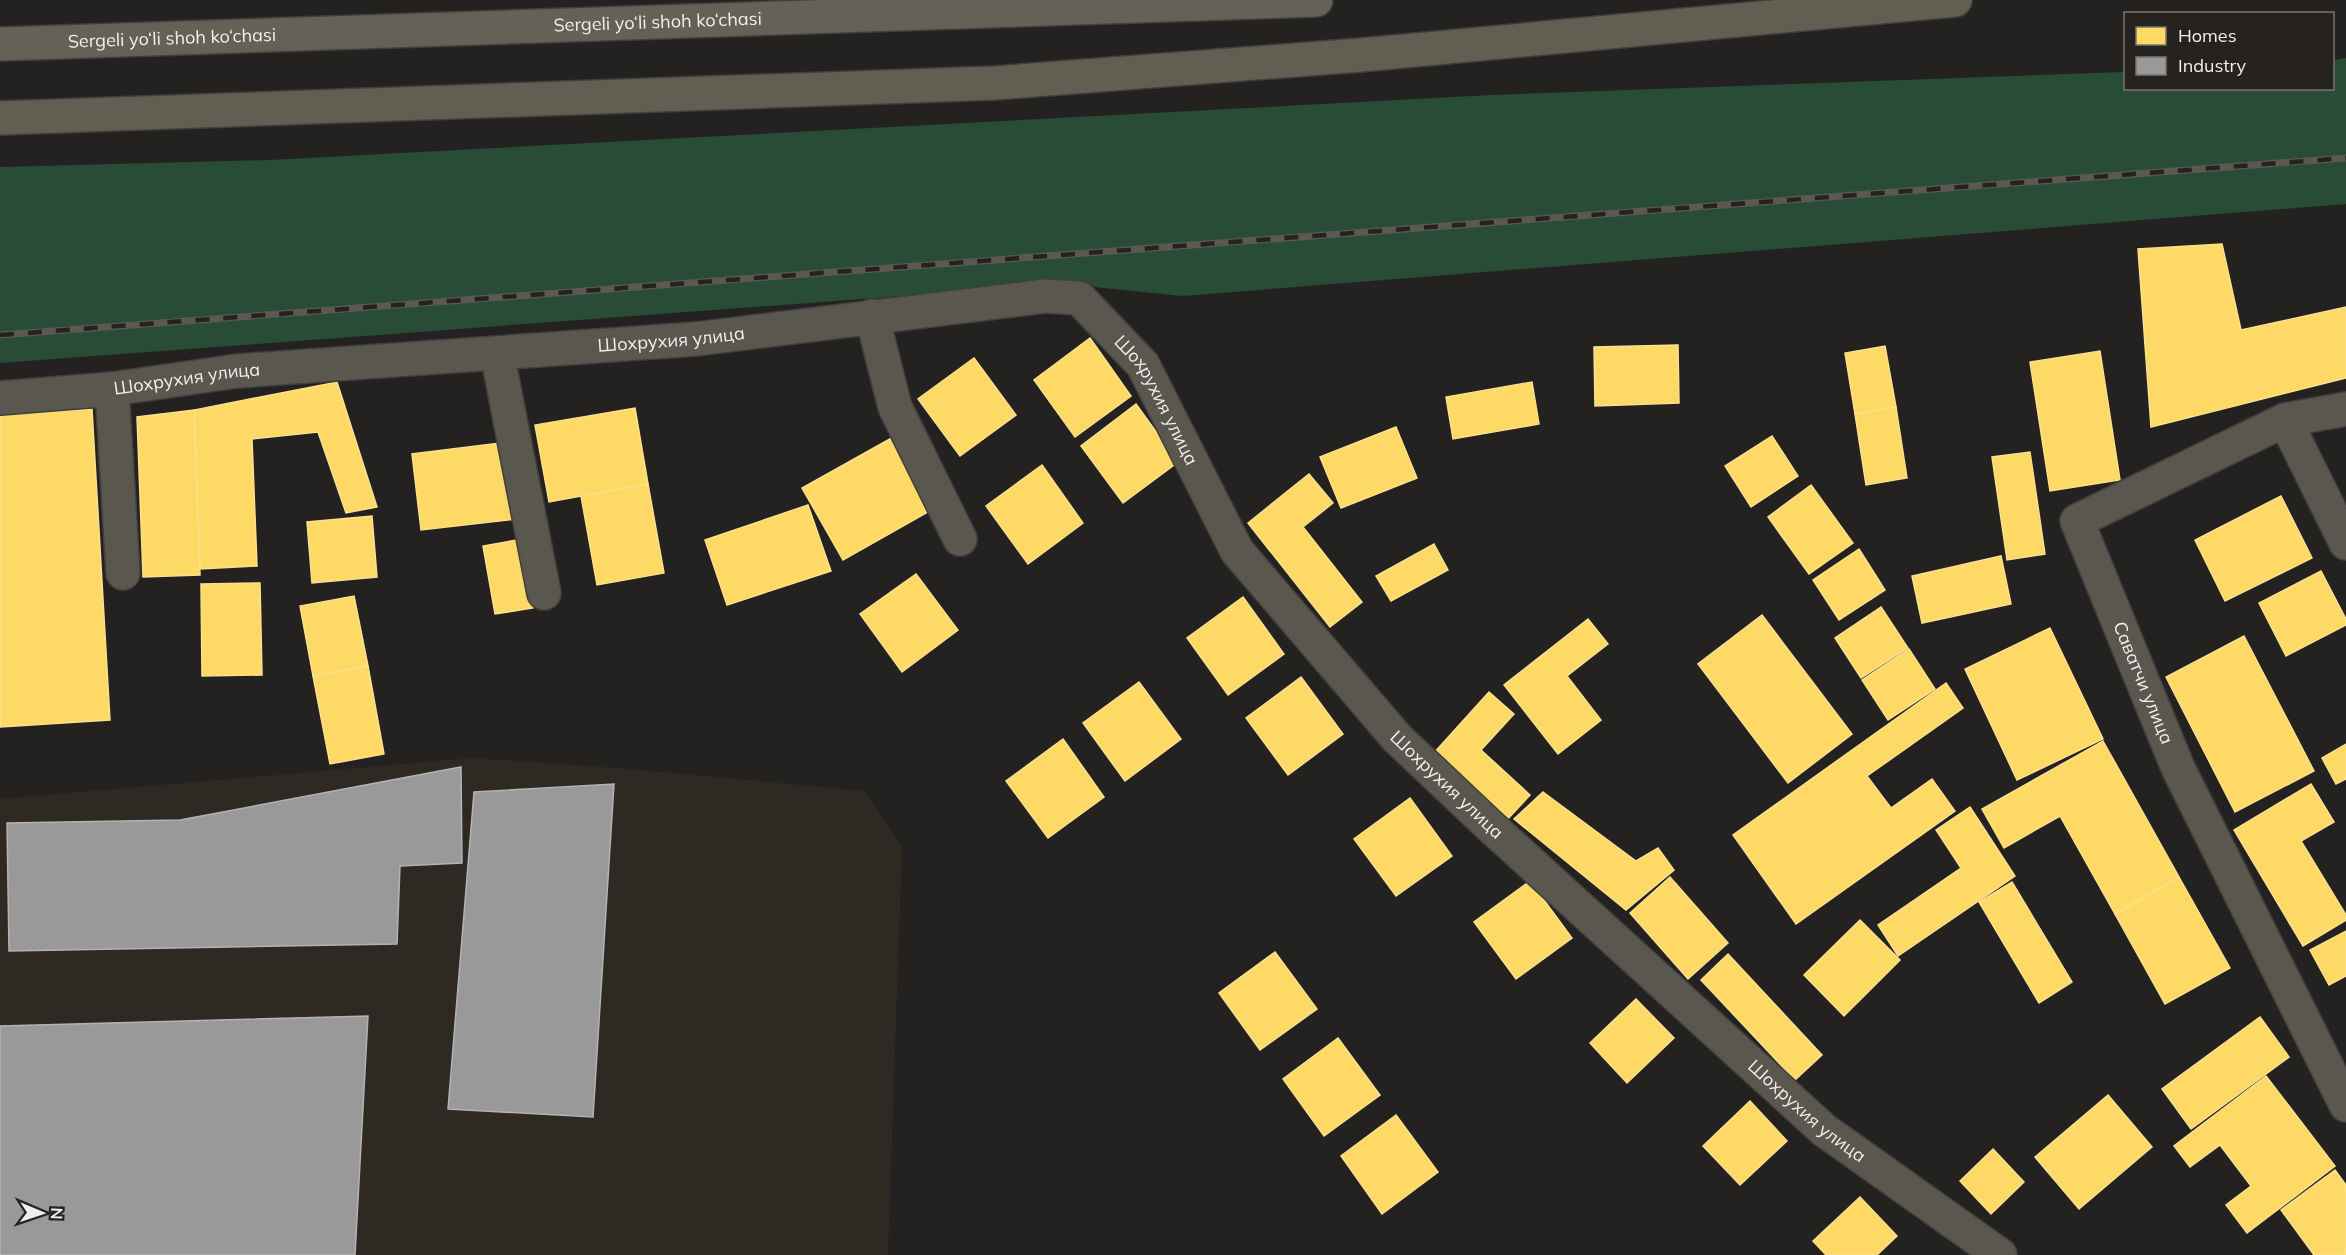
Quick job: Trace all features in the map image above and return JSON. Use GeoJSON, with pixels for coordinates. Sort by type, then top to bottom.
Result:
{"type":"FeatureCollection","features":[{"type":"Feature","properties":{"kind":"highway"},"geometry":{"type":"LineString","coordinates":[[0,118],[995,83],[1361,55],[1954,0]]}},
{"type":"Feature","properties":{"kind":"main road","name":"Sergeli yo‘li shoh ko‘chasi"},"geometry":{"type":"LineString","coordinates":[[0,44],[1316,0]]}},
{"type":"Feature","properties":{"kind":"street","name":"Шохрухия улица"},"geometry":{"type":"LineString","coordinates":[[0,398],[112,389],[237,371],[696,339],[1045,296],[1079,298],[1143,365],[1237,551],[1397,738],[1497,833],[1824,1130],[2000,1255]]}},
{"type":"Feature","properties":{"kind":"street"},"geometry":{"type":"LineString","coordinates":[[872,316],[895,407],[960,539]]}},
{"type":"Feature","properties":{"kind":"street"},"geometry":{"type":"LineString","coordinates":[[497,353],[544,593]]}},
{"type":"Feature","properties":{"kind":"street"},"geometry":{"type":"LineString","coordinates":[[112,389],[123,573]]}},
{"type":"Feature","properties":{"kind":"street","name":"Саватчи улица"},"geometry":{"type":"LineString","coordinates":[[2346,409],[2285,420],[2077,521],[2178,768],[2346,1105]]}},
{"type":"Feature","properties":{"kind":"street"},"geometry":{"type":"LineString","coordinates":[[2285,420],[2346,543]]}},
{"type":"Feature","properties":{"kind":"shaded area"},"geometry":{"type":"Polygon","coordinates":[[[472,758],[618,768],[865,791],[902,846],[888,1255],[0,1255],[0,799],[472,758]]]}},
{"type":"Feature","properties":{"kind":"green space"},"geometry":{"type":"Polygon","coordinates":[[[2346,58],[2346,204],[1182,296],[1065,284],[0,363],[0,167],[270,160],[1491,95],[2124,72],[2124,90],[2334,90],[2334,60],[2346,58]]]}},
{"type":"Feature","properties":{"kind":"building: Homes"},"geometry":{"type":"Polygon","coordinates":[[[2222,244],[2241,330],[2346,307],[2346,378],[2151,427],[2138,249],[2222,244]]]}},
{"type":"Feature","properties":{"kind":"building: Homes"},"geometry":{"type":"Polygon","coordinates":[[[1090,338],[1131,396],[1075,437],[1034,380],[1090,338]]]}},
{"type":"Feature","properties":{"kind":"building: Homes"},"geometry":{"type":"Polygon","coordinates":[[[1678,345],[1679,403],[1595,406],[1594,347],[1678,345]]]}},
{"type":"Feature","properties":{"kind":"building: Homes"},"geometry":{"type":"Polygon","coordinates":[[[1885,346],[1896,407],[1855,414],[1845,353],[1885,346]]]}},
{"type":"Feature","properties":{"kind":"building: Homes"},"geometry":{"type":"Polygon","coordinates":[[[2100,351],[2120,480],[2050,491],[2030,362],[2100,351]]]}},
{"type":"Feature","properties":{"kind":"building: Homes"},"geometry":{"type":"Polygon","coordinates":[[[974,358],[1016,415],[960,456],[918,399],[974,358]]]}},
{"type":"Feature","properties":{"kind":"building: Homes"},"geometry":{"type":"Polygon","coordinates":[[[337,382],[377,507],[346,513],[318,432],[252,439],[257,566],[200,569],[194,410],[337,382]]]}},
{"type":"Feature","properties":{"kind":"building: Homes"},"geometry":{"type":"Polygon","coordinates":[[[1532,382],[1539,424],[1453,439],[1446,397],[1532,382]]]}},
{"type":"Feature","properties":{"kind":"building: Homes"},"geometry":{"type":"Polygon","coordinates":[[[1136,404],[1178,462],[1123,503],[1081,446],[1136,404]]]}},
{"type":"Feature","properties":{"kind":"building: Homes"},"geometry":{"type":"Polygon","coordinates":[[[1896,407],[1907,478],[1866,485],[1855,414],[1896,407]]]}},
{"type":"Feature","properties":{"kind":"building: Homes"},"geometry":{"type":"Polygon","coordinates":[[[635,408],[648,484],[549,502],[535,425],[635,408]]]}},
{"type":"Feature","properties":{"kind":"building: Homes"},"geometry":{"type":"Polygon","coordinates":[[[92,409],[110,720],[0,727],[0,415],[92,409]]]}},
{"type":"Feature","properties":{"kind":"building: Homes"},"geometry":{"type":"Polygon","coordinates":[[[194,410],[200,575],[143,577],[137,417],[194,410]]]}},
{"type":"Feature","properties":{"kind":"building: Homes"},"geometry":{"type":"Polygon","coordinates":[[[1396,427],[1417,478],[1341,508],[1320,457],[1396,427]]]}},
{"type":"Feature","properties":{"kind":"building: Homes"},"geometry":{"type":"Polygon","coordinates":[[[895,436],[935,508],[843,560],[802,488],[895,436]]]}},
{"type":"Feature","properties":{"kind":"building: Homes"},"geometry":{"type":"Polygon","coordinates":[[[1772,436],[1798,476],[1751,507],[1725,466],[1772,436]]]}},
{"type":"Feature","properties":{"kind":"building: Homes"},"geometry":{"type":"Polygon","coordinates":[[[508,442],[517,519],[421,530],[412,454],[508,442]]]}},
{"type":"Feature","properties":{"kind":"building: Homes"},"geometry":{"type":"Polygon","coordinates":[[[2030,452],[2045,554],[2007,560],[1992,457],[2030,452]]]}},
{"type":"Feature","properties":{"kind":"building: Homes"},"geometry":{"type":"Polygon","coordinates":[[[1042,465],[1083,523],[1028,564],[986,506],[1042,465]]]}},
{"type":"Feature","properties":{"kind":"building: Homes"},"geometry":{"type":"Polygon","coordinates":[[[1309,474],[1333,503],[1303,527],[1362,602],[1330,627],[1248,523],[1309,474]]]}},
{"type":"Feature","properties":{"kind":"building: Homes"},"geometry":{"type":"Polygon","coordinates":[[[648,484],[664,573],[597,585],[581,496],[648,484]]]}},
{"type":"Feature","properties":{"kind":"building: Homes"},"geometry":{"type":"Polygon","coordinates":[[[1811,485],[1853,543],[1809,574],[1768,517],[1811,485]]]}},
{"type":"Feature","properties":{"kind":"building: Homes"},"geometry":{"type":"Polygon","coordinates":[[[2281,496],[2312,558],[2225,601],[2195,540],[2281,496]]]}},
{"type":"Feature","properties":{"kind":"building: Homes"},"geometry":{"type":"Polygon","coordinates":[[[808,505],[831,571],[727,605],[705,540],[808,505]]]}},
{"type":"Feature","properties":{"kind":"building: Homes"},"geometry":{"type":"Polygon","coordinates":[[[372,516],[377,577],[312,583],[307,522],[372,516]]]}},
{"type":"Feature","properties":{"kind":"building: Homes"},"geometry":{"type":"Polygon","coordinates":[[[522,539],[533,608],[495,614],[483,546],[522,539]]]}},
{"type":"Feature","properties":{"kind":"building: Homes"},"geometry":{"type":"Polygon","coordinates":[[[1434,544],[1448,570],[1391,601],[1376,576],[1434,544]]]}},
{"type":"Feature","properties":{"kind":"building: Homes"},"geometry":{"type":"Polygon","coordinates":[[[1859,549],[1885,590],[1839,620],[1813,580],[1859,549]]]}},
{"type":"Feature","properties":{"kind":"building: Homes"},"geometry":{"type":"Polygon","coordinates":[[[2001,556],[2011,604],[1922,623],[1912,576],[2001,556]]]}},
{"type":"Feature","properties":{"kind":"building: Homes"},"geometry":{"type":"Polygon","coordinates":[[[2321,571],[2346,619],[2346,625],[2286,656],[2259,603],[2321,571]]]}},
{"type":"Feature","properties":{"kind":"building: Homes"},"geometry":{"type":"Polygon","coordinates":[[[916,574],[958,630],[902,672],[860,614],[916,574]]]}},
{"type":"Feature","properties":{"kind":"building: Homes"},"geometry":{"type":"Polygon","coordinates":[[[260,583],[262,675],[202,676],[201,584],[260,583]]]}},
{"type":"Feature","properties":{"kind":"building: Homes"},"geometry":{"type":"Polygon","coordinates":[[[354,596],[368,666],[313,676],[300,606],[354,596]]]}},
{"type":"Feature","properties":{"kind":"building: Homes"},"geometry":{"type":"Polygon","coordinates":[[[1243,597],[1284,654],[1228,695],[1187,638],[1243,597]]]}},
{"type":"Feature","properties":{"kind":"building: Homes"},"geometry":{"type":"Polygon","coordinates":[[[1881,607],[1908,648],[1861,678],[1835,638],[1881,607]]]}},
{"type":"Feature","properties":{"kind":"building: Homes"},"geometry":{"type":"Polygon","coordinates":[[[1762,615],[1852,734],[1788,783],[1698,664],[1762,615]]]}},
{"type":"Feature","properties":{"kind":"building: Homes"},"geometry":{"type":"Polygon","coordinates":[[[1588,619],[1608,644],[1567,676],[1601,720],[1558,754],[1504,685],[1588,619]]]}},
{"type":"Feature","properties":{"kind":"building: Homes"},"geometry":{"type":"Polygon","coordinates":[[[2050,628],[2103,739],[2017,780],[1965,669],[2050,628]]]}},
{"type":"Feature","properties":{"kind":"building: Homes"},"geometry":{"type":"Polygon","coordinates":[[[2244,636],[2314,771],[2235,812],[2166,677],[2244,636]]]}},
{"type":"Feature","properties":{"kind":"building: Homes"},"geometry":{"type":"Polygon","coordinates":[[[1909,649],[1935,689],[1888,720],[1862,680],[1909,649]]]}},
{"type":"Feature","properties":{"kind":"building: Homes"},"geometry":{"type":"Polygon","coordinates":[[[368,666],[384,754],[330,764],[313,676],[368,666]]]}},
{"type":"Feature","properties":{"kind":"building: Homes"},"geometry":{"type":"Polygon","coordinates":[[[1301,677],[1343,734],[1288,775],[1246,718],[1301,677]]]}},
{"type":"Feature","properties":{"kind":"building: Homes"},"geometry":{"type":"Polygon","coordinates":[[[1139,682],[1181,739],[1125,781],[1083,723],[1139,682]]]}},
{"type":"Feature","properties":{"kind":"building: Homes"},"geometry":{"type":"Polygon","coordinates":[[[1946,683],[1963,708],[1867,776],[1891,808],[1932,779],[1955,811],[1796,924],[1733,835],[1946,683]]]}},
{"type":"Feature","properties":{"kind":"building: Homes"},"geometry":{"type":"Polygon","coordinates":[[[1489,692],[1514,714],[1481,750],[1530,795],[1506,821],[1433,754],[1489,692]]]}},
{"type":"Feature","properties":{"kind":"building: Homes"},"geometry":{"type":"Polygon","coordinates":[[[1063,739],[1104,797],[1048,838],[1006,781],[1063,739]]]}},
{"type":"Feature","properties":{"kind":"building: Homes"},"geometry":{"type":"Polygon","coordinates":[[[2103,741],[2179,877],[2115,914],[2060,816],[2004,848],[1982,809],[2103,741]]]}},
{"type":"Feature","properties":{"kind":"building: Homes"},"geometry":{"type":"Polygon","coordinates":[[[2346,744],[2346,779],[2336,784],[2322,758],[2346,744]]]}},
{"type":"Feature","properties":{"kind":"building: Homes"},"geometry":{"type":"Polygon","coordinates":[[[2311,784],[2334,822],[2301,841],[2346,915],[2346,920],[2303,946],[2234,830],[2311,784]]]}},
{"type":"Feature","properties":{"kind":"building: Homes"},"geometry":{"type":"Polygon","coordinates":[[[1543,792],[1636,861],[1658,848],[1674,870],[1626,910],[1514,819],[1543,792]]]}},
{"type":"Feature","properties":{"kind":"building: Homes"},"geometry":{"type":"Polygon","coordinates":[[[1410,798],[1452,856],[1396,896],[1354,839],[1410,798]]]}},
{"type":"Feature","properties":{"kind":"building: Homes"},"geometry":{"type":"Polygon","coordinates":[[[1970,807],[2015,876],[1898,956],[1878,925],[1961,868],[1936,830],[1970,807]]]}},
{"type":"Feature","properties":{"kind":"building: Homes"},"geometry":{"type":"Polygon","coordinates":[[[1670,877],[1728,943],[1688,979],[1630,913],[1670,877]]]}},
{"type":"Feature","properties":{"kind":"building: Homes"},"geometry":{"type":"Polygon","coordinates":[[[2179,877],[2230,968],[2165,1004],[2115,914],[2179,877]]]}},
{"type":"Feature","properties":{"kind":"building: Homes"},"geometry":{"type":"Polygon","coordinates":[[[1530,881],[1572,938],[1516,979],[1474,922],[1530,881]]]}},
{"type":"Feature","properties":{"kind":"building: Homes"},"geometry":{"type":"Polygon","coordinates":[[[2012,882],[2072,982],[2039,1003],[1979,902],[2012,882]]]}},
{"type":"Feature","properties":{"kind":"building: Homes"},"geometry":{"type":"Polygon","coordinates":[[[1860,920],[1900,960],[1844,1016],[1804,975],[1860,920]]]}},
{"type":"Feature","properties":{"kind":"building: Homes"},"geometry":{"type":"Polygon","coordinates":[[[2346,931],[2346,976],[2329,985],[2310,950],[2346,931]]]}},
{"type":"Feature","properties":{"kind":"building: Homes"},"geometry":{"type":"Polygon","coordinates":[[[1275,952],[1317,1009],[1260,1050],[1219,993],[1275,952]]]}},
{"type":"Feature","properties":{"kind":"building: Homes"},"geometry":{"type":"Polygon","coordinates":[[[1728,954],[1822,1055],[1795,1080],[1701,980],[1728,954]]]}},
{"type":"Feature","properties":{"kind":"building: Homes"},"geometry":{"type":"Polygon","coordinates":[[[1636,999],[1674,1038],[1627,1083],[1590,1043],[1636,999]]]}},
{"type":"Feature","properties":{"kind":"building: Homes"},"geometry":{"type":"Polygon","coordinates":[[[2260,1017],[2289,1057],[2191,1129],[2162,1089],[2260,1017]]]}},
{"type":"Feature","properties":{"kind":"building: Homes"},"geometry":{"type":"Polygon","coordinates":[[[1338,1038],[1380,1095],[1324,1136],[1283,1079],[1338,1038]]]}},
{"type":"Feature","properties":{"kind":"building: Homes"},"geometry":{"type":"Polygon","coordinates":[[[2266,1076],[2335,1166],[2247,1233],[2226,1205],[2251,1186],[2220,1145],[2190,1167],[2174,1146],[2266,1076]]]}},
{"type":"Feature","properties":{"kind":"building: Homes"},"geometry":{"type":"Polygon","coordinates":[[[2108,1095],[2152,1147],[2079,1209],[2035,1157],[2108,1095]]]}},
{"type":"Feature","properties":{"kind":"building: Homes"},"geometry":{"type":"Polygon","coordinates":[[[1750,1101],[1787,1141],[1740,1185],[1703,1146],[1750,1101]]]}},
{"type":"Feature","properties":{"kind":"building: Homes"},"geometry":{"type":"Polygon","coordinates":[[[1396,1115],[1438,1172],[1382,1214],[1341,1156],[1396,1115]]]}},
{"type":"Feature","properties":{"kind":"building: Homes"},"geometry":{"type":"Polygon","coordinates":[[[1993,1149],[2024,1182],[1991,1214],[1960,1181],[1993,1149]]]}},
{"type":"Feature","properties":{"kind":"building: Homes"},"geometry":{"type":"Polygon","coordinates":[[[2335,1170],[2346,1185],[2346,1255],[2314,1255],[2281,1210],[2335,1170]]]}},
{"type":"Feature","properties":{"kind":"building: Homes"},"geometry":{"type":"Polygon","coordinates":[[[1860,1197],[1897,1236],[1877,1255],[1826,1255],[1813,1241],[1860,1197]]]}},
{"type":"Feature","properties":{"kind":"building: Industry"},"geometry":{"type":"Polygon","coordinates":[[[461,767],[462,863],[400,866],[397,944],[9,951],[7,823],[180,820],[461,767]]]}},
{"type":"Feature","properties":{"kind":"building: Industry"},"geometry":{"type":"Polygon","coordinates":[[[614,784],[593,1117],[448,1109],[474,792],[614,784]]]}},
{"type":"Feature","properties":{"kind":"building: Industry"},"geometry":{"type":"Polygon","coordinates":[[[368,1016],[355,1255],[0,1255],[0,1026],[368,1016]]]}},
{"type":"Feature","properties":{"kind":"railway"},"geometry":{"type":"LineString","coordinates":[[0,335],[2346,158]]}}]}
